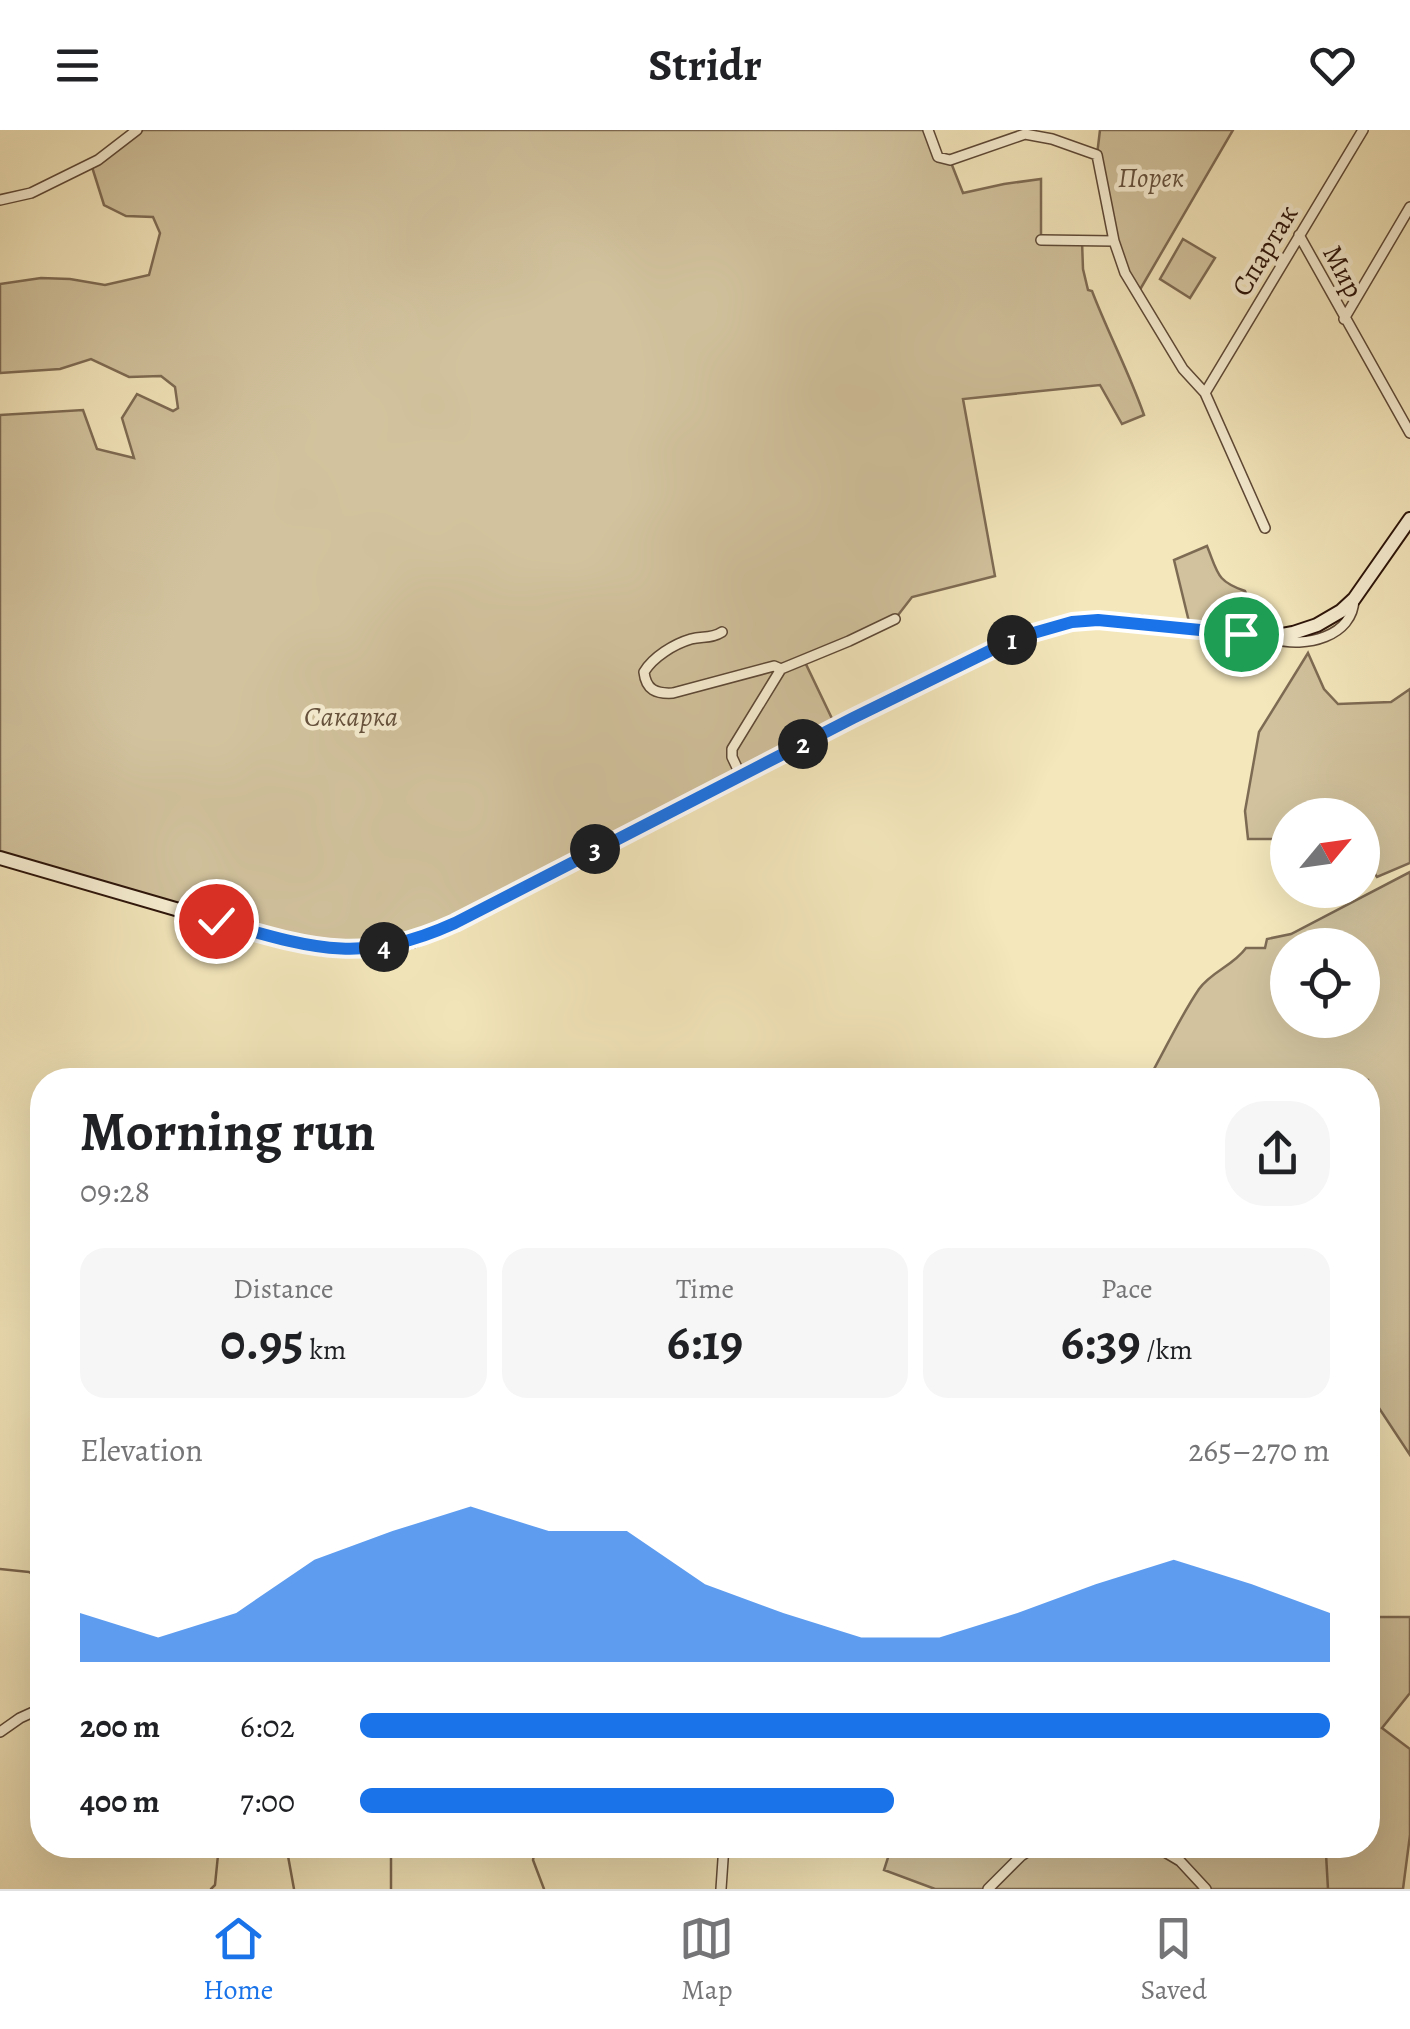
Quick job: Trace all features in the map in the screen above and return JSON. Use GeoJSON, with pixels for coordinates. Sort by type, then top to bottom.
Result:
{"type":"FeatureCollection","features":[{"type":"Feature","properties":{"kind":"main road"},"geometry":{"type":"LineString","coordinates":[[0,858],[303,945],[356,950],[412,941],[455,923],[996,646],[1051,627],[1098,620],[1272,638],[1317,625],[1354,599],[1407,530]]}},
{"type":"Feature","properties":{"kind":"main road"},"geometry":{"type":"LineString","coordinates":[[1241,634],[1264,633],[1308,620],[1338,605],[1368,580]]}},
{"type":"Feature","properties":{"kind":"street"},"geometry":{"type":"LineString","coordinates":[[0,200],[31,193],[98,160],[137,130]]}},
{"type":"Feature","properties":{"kind":"street"},"geometry":{"type":"LineString","coordinates":[[928,130],[938,157],[950,160],[1024,134],[1097,155],[1114,241],[1125,273],[1183,369],[1205,393],[1264,528]]}},
{"type":"Feature","properties":{"kind":"street","name":"Спартак"},"geometry":{"type":"LineString","coordinates":[[1205,393],[1362,130]]}},
{"type":"Feature","properties":{"kind":"street"},"geometry":{"type":"LineString","coordinates":[[1344,319],[1410,207]]}},
{"type":"Feature","properties":{"kind":"street","name":"Мир"},"geometry":{"type":"LineString","coordinates":[[1299,235],[1410,433]]}},
{"type":"Feature","properties":{"kind":"street"},"geometry":{"type":"LineString","coordinates":[[1041,240],[1114,241]]}},
{"type":"Feature","properties":{"kind":"street"},"geometry":{"type":"LineString","coordinates":[[741,776],[732,749],[781,669],[895,618]]}},
{"type":"Feature","properties":{"kind":"street"},"geometry":{"type":"LineString","coordinates":[[722,632],[713,638],[693,638],[660,655],[644,672],[647,684],[660,694],[774,666],[781,669]]}},
{"type":"Feature","properties":{"kind":"street"},"geometry":{"type":"LineString","coordinates":[[0,1732],[30,1713]]}},
{"type":"Feature","properties":{"kind":"street"},"geometry":{"type":"LineString","coordinates":[[721,1889],[723,1858]]}},
{"type":"Feature","properties":{"kind":"street"},"geometry":{"type":"LineString","coordinates":[[988,1889],[1019,1858]]}},
{"type":"Feature","properties":{"kind":"street"},"geometry":{"type":"LineString","coordinates":[[1175,1858],[1206,1889]]}},
{"type":"Feature","properties":{"kind":"green space","name":"Сакарка"},"geometry":{"type":"Polygon","coordinates":[[[143,130],[928,130],[938,157],[950,160],[963,193],[1041,179],[1041,240],[1082,241],[1088,290],[1092,291],[1144,415],[1122,424],[1100,385],[963,399],[995,576],[912,597],[895,619],[804,660],[836,727],[412,941],[328,949],[0,858],[0,415],[83,410],[97,449],[134,458],[122,418],[137,394],[173,411],[178,408],[175,387],[161,376],[129,377],[91,359],[60,369],[0,373],[0,284],[41,278],[105,285],[149,275],[160,233],[153,217],[126,216],[104,205],[92,167],[143,130]]]}},
{"type":"Feature","properties":{"kind":"green space","name":"Порек"},"geometry":{"type":"Polygon","coordinates":[[[1100,130],[1233,130],[1138,293],[1125,273],[1097,155],[1100,130]]]}},
{"type":"Feature","properties":{"kind":"green space"},"geometry":{"type":"Polygon","coordinates":[[[1183,239],[1215,258],[1190,298],[1160,279],[1183,239]]]}},
{"type":"Feature","properties":{"kind":"green space"},"geometry":{"type":"Polygon","coordinates":[[[1207,546],[1223,579],[1245,591],[1264,633],[1191,630],[1174,560],[1207,546]]]}},
{"type":"Feature","properties":{"kind":"green space"},"geometry":{"type":"Polygon","coordinates":[[[1308,653],[1324,689],[1338,704],[1391,702],[1410,689],[1410,863],[1380,876],[1380,798],[1270,798],[1270,839],[1248,839],[1245,811],[1259,732],[1308,653]]]}},
{"type":"Feature","properties":{"kind":"green space"},"geometry":{"type":"Polygon","coordinates":[[[1410,872],[1410,1455],[1380,1410],[1380,1068],[1154,1068],[1204,983],[1246,948],[1265,948],[1270,938],[1270,1038],[1380,1038],[1380,928],[1303,928],[1341,908],[1380,908],[1380,888],[1410,872]]]}},
{"type":"Feature","properties":{"kind":"green space"},"geometry":{"type":"Polygon","coordinates":[[[1380,1617],[1410,1617],[1410,1693],[1382,1728],[1410,1749],[1410,1835],[1403,1889],[935,1889],[884,1870],[888,1858],[1380,1858],[1380,1617]]]}},
{"type":"Feature","properties":{"kind":"waterway"},"geometry":{"type":"LineString","coordinates":[[0,1569],[30,1573]]}},
{"type":"Feature","properties":{"kind":"waterway"},"geometry":{"type":"LineString","coordinates":[[211,1889],[215,1885],[218,1858]]}},
{"type":"Feature","properties":{"kind":"waterway"},"geometry":{"type":"LineString","coordinates":[[288,1858],[294,1889]]}},
{"type":"Feature","properties":{"kind":"waterway"},"geometry":{"type":"LineString","coordinates":[[391,1858],[391,1889]]}},
{"type":"Feature","properties":{"kind":"waterway"},"geometry":{"type":"LineString","coordinates":[[533,1858],[544,1889]]}},
{"type":"Feature","properties":{"kind":"waterway"},"geometry":{"type":"LineString","coordinates":[[1326,1858],[1328,1889]]}},
{"type":"Feature","properties":{"kind":"route"},"geometry":{"type":"LineString","coordinates":[[216,921],[328,949],[356,950],[412,941],[455,923],[1016,638],[1072,622],[1098,620],[1241,634]]}}]}
